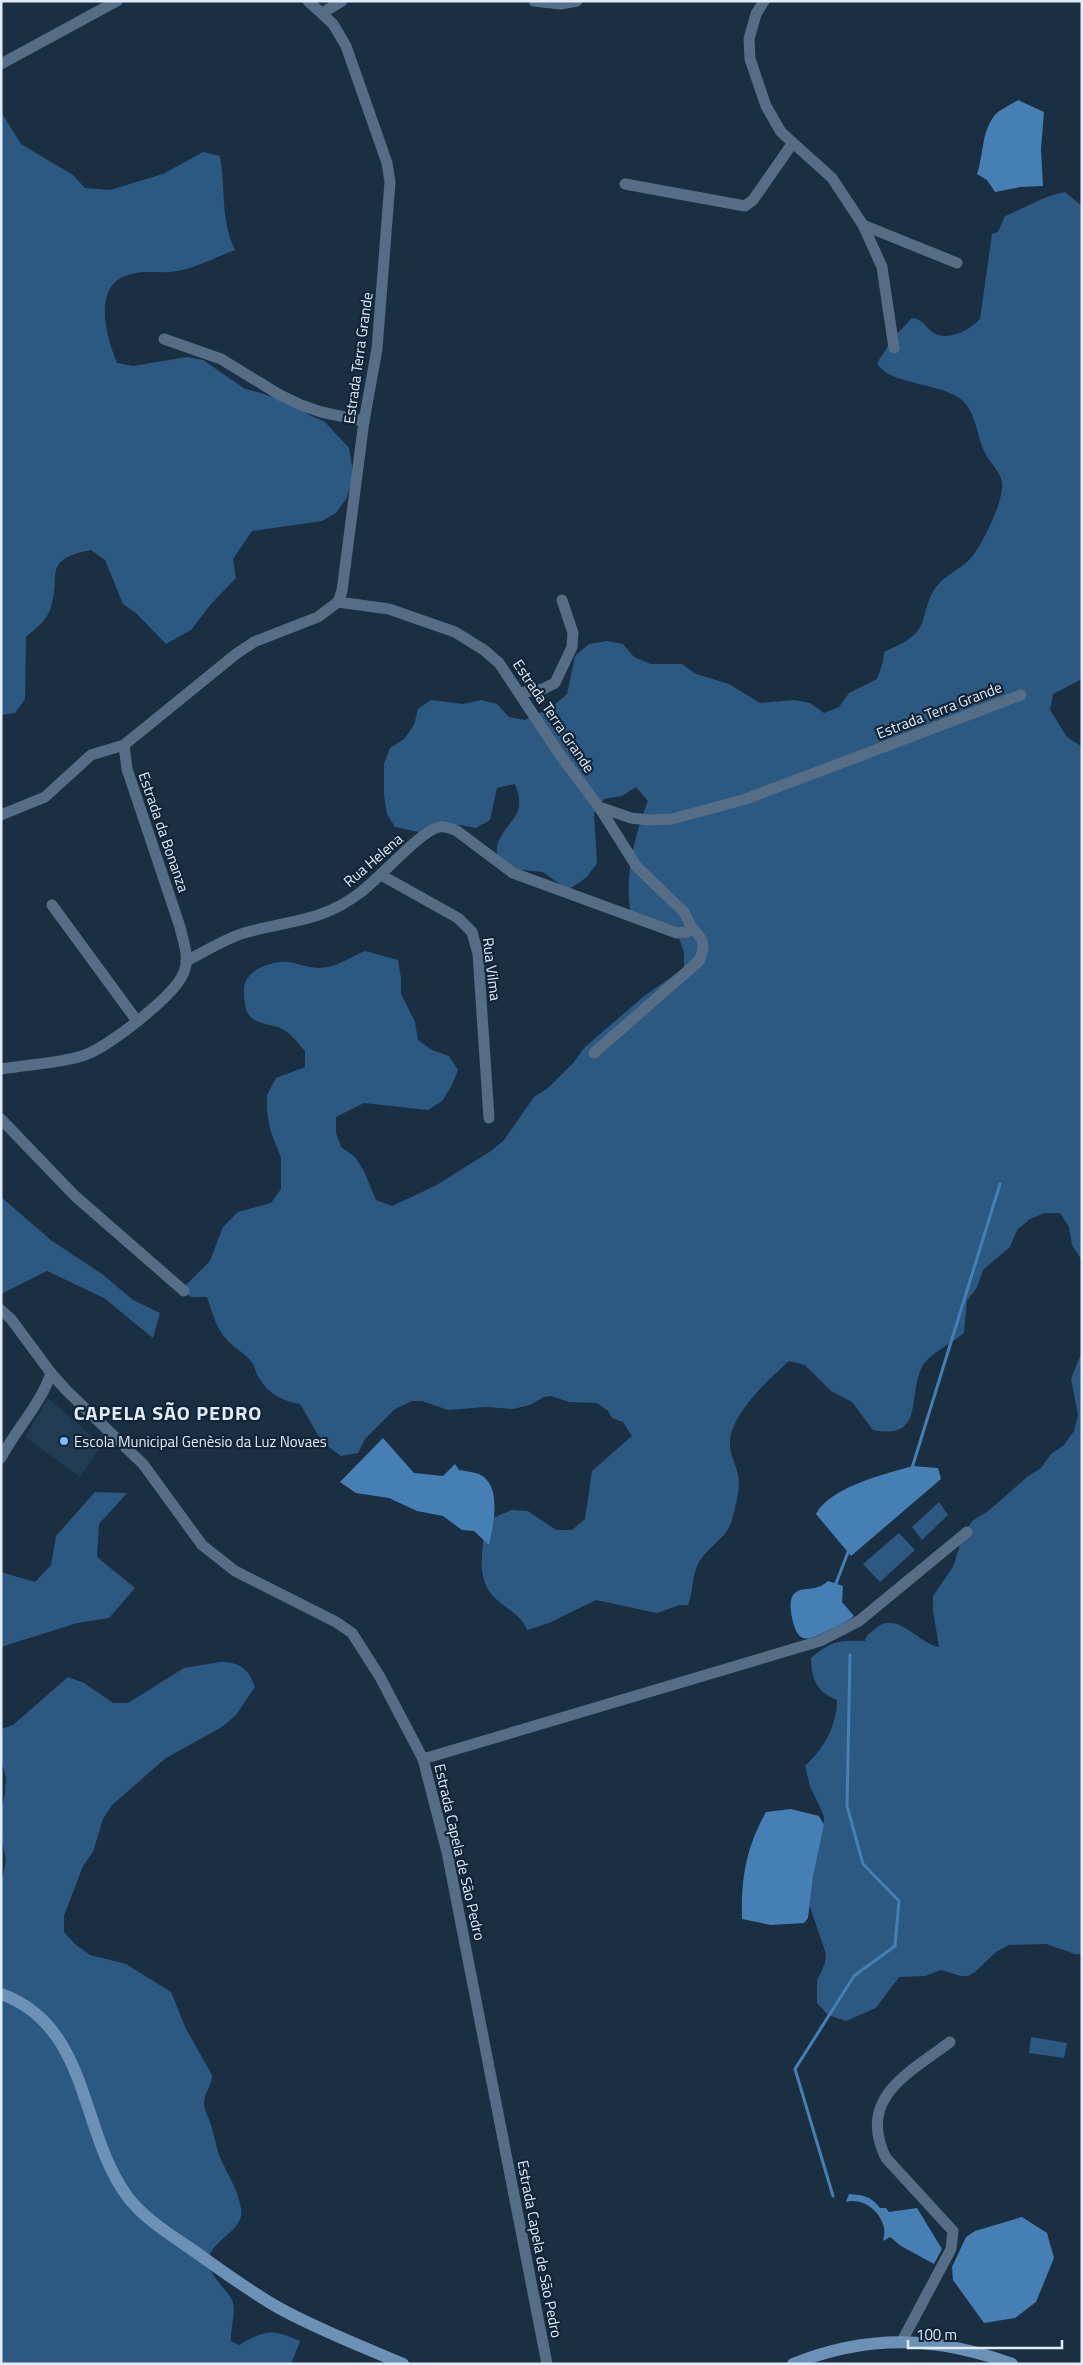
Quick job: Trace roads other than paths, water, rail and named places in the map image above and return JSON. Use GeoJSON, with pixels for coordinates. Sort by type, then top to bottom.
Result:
{"type":"FeatureCollection","features":[{"type":"Feature","properties":{"kind":"street"},"geometry":{"type":"LineString","coordinates":[[1,64],[117,1]]}},
{"type":"Feature","properties":{"kind":"street","name":"Estrada Terra Grande"},"geometry":{"type":"LineString","coordinates":[[308,1],[333,24],[346,46],[387,163],[390,182],[376,350],[364,421],[342,591],[338,602],[389,609],[455,632],[484,650],[499,663],[560,755],[599,807],[631,818],[649,820],[672,819],[693,815],[746,799],[1021,695]]}},
{"type":"Feature","properties":{"kind":"street"},"geometry":{"type":"LineString","coordinates":[[322,13],[342,1]]}},
{"type":"Feature","properties":{"kind":"street"},"geometry":{"type":"LineString","coordinates":[[534,1],[561,4],[577,1]]}},
{"type":"Feature","properties":{"kind":"street"},"geometry":{"type":"LineString","coordinates":[[764,1],[751,27],[749,40],[750,59],[766,106],[781,132],[792,144],[832,178],[863,226],[882,268],[894,348]]}},
{"type":"Feature","properties":{"kind":"street"},"geometry":{"type":"LineString","coordinates":[[625,184],[745,206],[753,200],[792,144]]}},
{"type":"Feature","properties":{"kind":"street"},"geometry":{"type":"LineString","coordinates":[[863,226],[957,264]]}},
{"type":"Feature","properties":{"kind":"street"},"geometry":{"type":"LineString","coordinates":[[164,339],[221,359],[280,395],[301,405],[321,412],[364,421]]}},
{"type":"Feature","properties":{"kind":"street"},"geometry":{"type":"LineString","coordinates":[[520,693],[543,689],[554,683],[572,647],[573,633],[562,600]]}},
{"type":"Feature","properties":{"kind":"street"},"geometry":{"type":"LineString","coordinates":[[1,815],[45,797],[91,755],[124,745],[236,654],[254,642],[318,617],[338,602]]}},
{"type":"Feature","properties":{"kind":"street","name":"Estrada da Bonanza"},"geometry":{"type":"LineString","coordinates":[[124,745],[127,769],[172,900],[186,951],[186,961]]}},
{"type":"Feature","properties":{"kind":"street"},"geometry":{"type":"LineString","coordinates":[[594,1053],[700,961],[704,951],[702,937],[692,928],[684,912],[637,866],[599,807]]}},
{"type":"Feature","properties":{"kind":"street","name":"Rua Helena"},"geometry":{"type":"LineString","coordinates":[[186,961],[244,933],[318,916],[360,893],[404,852],[440,827],[449,827],[457,832],[513,873],[677,933],[687,932],[692,928]]}},
{"type":"Feature","properties":{"kind":"street","name":"Rua Vilma"},"geometry":{"type":"LineString","coordinates":[[380,875],[458,918],[472,932],[478,954],[489,1118]]}},
{"type":"Feature","properties":{"kind":"street"},"geometry":{"type":"LineString","coordinates":[[52,905],[138,1021]]}},
{"type":"Feature","properties":{"kind":"street"},"geometry":{"type":"LineString","coordinates":[[1,1069],[83,1055],[104,1045],[138,1021],[174,985],[184,973],[186,961]]}},
{"type":"Feature","properties":{"kind":"street"},"geometry":{"type":"LineString","coordinates":[[1,1119],[75,1196],[184,1290]]}},
{"type":"Feature","properties":{"kind":"street","name":"Estrada Capela de São Pedro"},"geometry":{"type":"LineString","coordinates":[[1,1310],[11,1319],[51,1373],[143,1464],[202,1545],[235,1571],[336,1622],[352,1633],[380,1677],[422,1759],[446,1844],[546,2364]]}},
{"type":"Feature","properties":{"kind":"street"},"geometry":{"type":"LineString","coordinates":[[1,1458],[18,1428],[46,1389],[51,1373]]}},
{"type":"Feature","properties":{"kind":"street"},"geometry":{"type":"LineString","coordinates":[[422,1759],[820,1641],[859,1621],[967,1532]]}},
{"type":"Feature","properties":{"kind":"street"},"geometry":{"type":"LineString","coordinates":[[1,1994],[34,2011],[48,2022],[59,2039],[86,2098],[100,2143],[113,2172],[127,2196],[143,2213],[277,2307],[328,2333],[403,2364]]}},
{"type":"Feature","properties":{"kind":"street"},"geometry":{"type":"LineString","coordinates":[[902,2341],[951,2250],[952,2231],[949,2225],[886,2158],[879,2144],[876,2132],[876,2114],[882,2100],[895,2085],[950,2042]]}},
{"type":"Feature","properties":{"kind":"street"},"geometry":{"type":"LineString","coordinates":[[793,2364],[843,2348],[902,2341],[964,2349],[1012,2364]]}},
{"type":"Feature","properties":{"kind":"waterway"},"geometry":{"type":"LineString","coordinates":[[912,1468],[1000,1184]]}},
{"type":"Feature","properties":{"kind":"waterway"},"geometry":{"type":"LineString","coordinates":[[835,1586],[850,1547]]}},
{"type":"Feature","properties":{"kind":"waterway"},"geometry":{"type":"LineString","coordinates":[[833,2196],[795,2069],[854,1976],[895,1946],[899,1901],[863,1864],[847,1806],[850,1655]]}},
{"type":"Feature","properties":{"kind":"place","name":"Escola Municipal Genèsio da Luz Novaes"},"geometry":{"type":"Point","coordinates":[64,1441]}},
{"type":"Feature","properties":{"kind":"district","name":"CAPELA SÃO PEDRO"},"geometry":{"type":"Point","coordinates":[168,1412]}}]}
